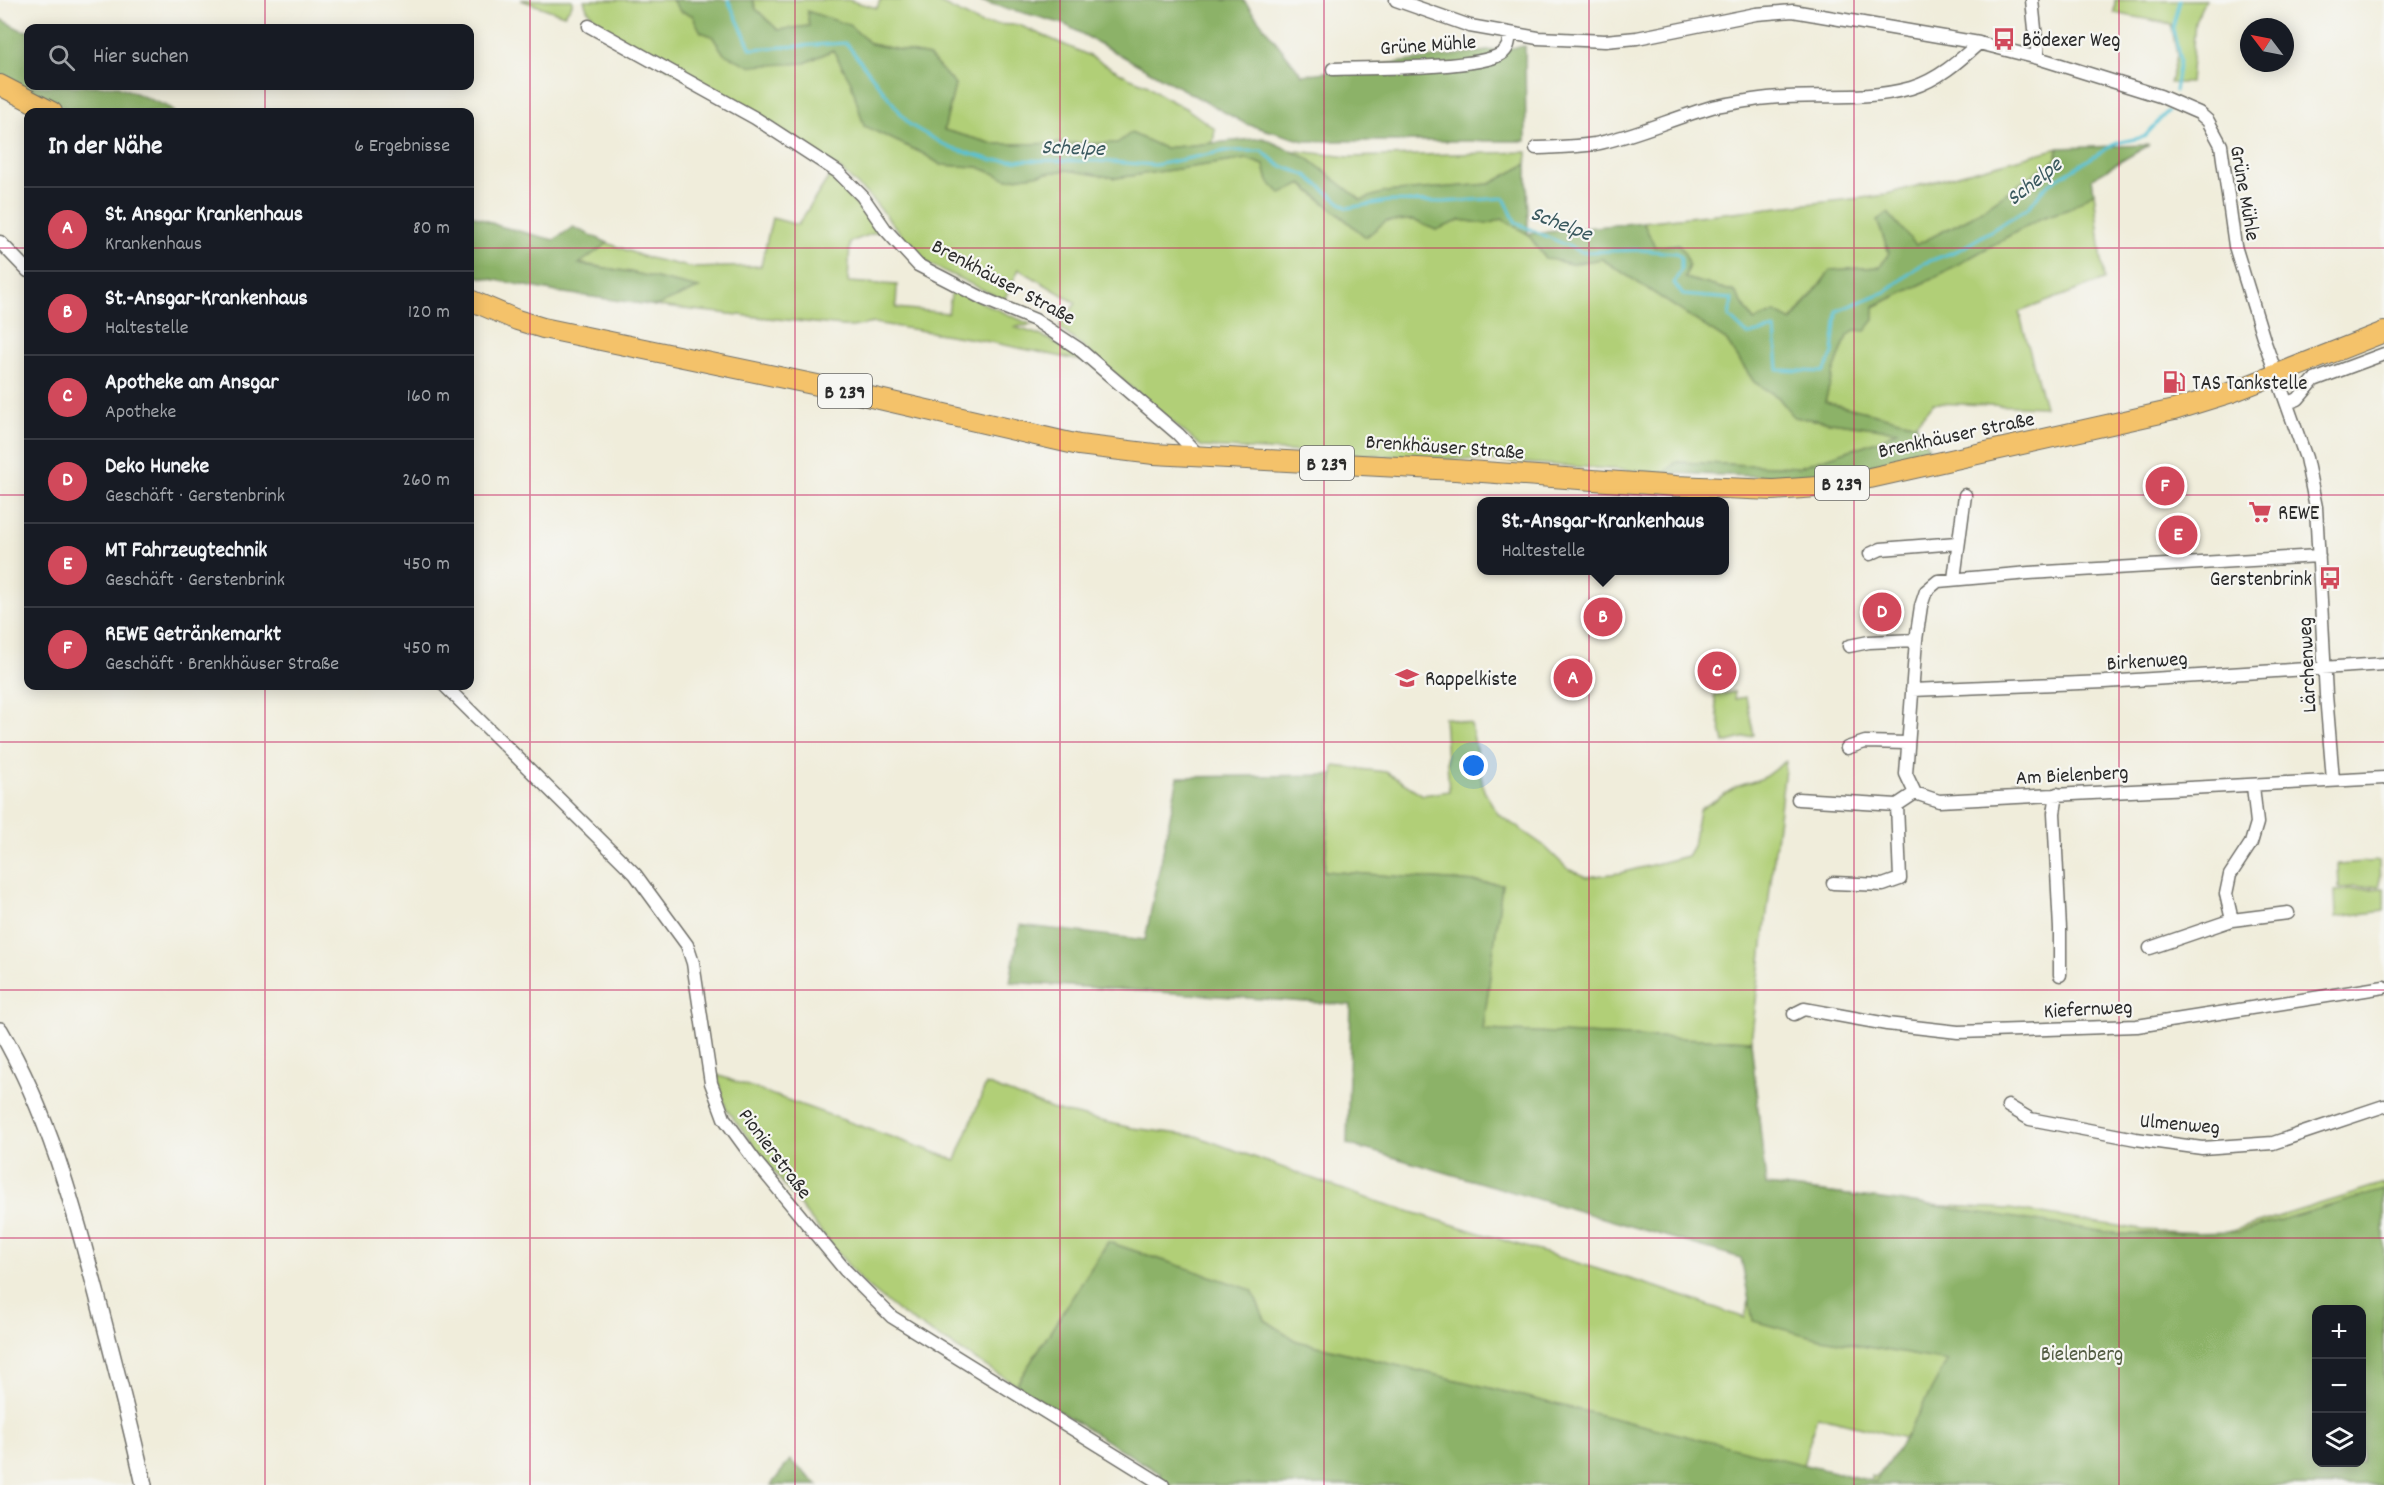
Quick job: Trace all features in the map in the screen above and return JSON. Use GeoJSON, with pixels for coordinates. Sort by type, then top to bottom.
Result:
{"type":"FeatureCollection","features":[{"type":"Feature","properties":{"kind":"main road"},"geometry":{"type":"LineString","coordinates":[[0,85],[44,108]]}},
{"type":"Feature","properties":{"kind":"main road","name":"B 239"},"geometry":{"type":"LineString","coordinates":[[474,302],[543,328],[827,387],[1079,445],[1154,454],[1199,456]]}},
{"type":"Feature","properties":{"kind":"main road","name":"Brenkhäuser Straße"},"geometry":{"type":"LineString","coordinates":[[1199,456],[1455,470],[1676,486],[1773,490],[1807,488],[1870,478],[2118,424],[2184,407],[2384,332]]}},
{"type":"Feature","properties":{"kind":"street","name":"Grüne Mühle"},"geometry":{"type":"LineString","coordinates":[[1396,0],[1470,26],[1538,38],[1605,41],[1637,38],[1756,14],[1793,11],[1979,43],[2038,57],[2160,96],[2199,113],[2208,121],[2221,145],[2235,246],[2276,374]]}},
{"type":"Feature","properties":{"kind":"street"},"geometry":{"type":"LineString","coordinates":[[2032,0],[2038,57]]}},
{"type":"Feature","properties":{"kind":"street","name":"Brenkhäuser Straße"},"geometry":{"type":"LineString","coordinates":[[589,26],[754,118],[838,172],[862,196],[885,229],[918,265],[984,299],[1035,320],[1079,349],[1178,434],[1199,456]]}},
{"type":"Feature","properties":{"kind":"street","name":"Grüne Mühle"},"geometry":{"type":"LineString","coordinates":[[1333,69],[1447,64],[1490,59],[1503,53],[1509,44],[1510,33]]}},
{"type":"Feature","properties":{"kind":"street"},"geometry":{"type":"LineString","coordinates":[[1536,148],[1596,144],[1714,107],[1751,100],[1800,96],[1858,98],[1910,88],[1930,81],[1955,64],[1979,43]]}},
{"type":"Feature","properties":{"kind":"street"},"geometry":{"type":"LineString","coordinates":[[0,242],[24,266]]}},
{"type":"Feature","properties":{"kind":"street"},"geometry":{"type":"LineString","coordinates":[[2287,403],[2298,399],[2314,380],[2384,354]]}},
{"type":"Feature","properties":{"kind":"street","name":"Lärchenweg"},"geometry":{"type":"LineString","coordinates":[[2276,374],[2306,458],[2316,507],[2333,780]]}},
{"type":"Feature","properties":{"kind":"street"},"geometry":{"type":"LineString","coordinates":[[1954,579],[1965,495]]}},
{"type":"Feature","properties":{"kind":"street"},"geometry":{"type":"LineString","coordinates":[[1870,554],[1881,549],[1958,543]]}},
{"type":"Feature","properties":{"kind":"street"},"geometry":{"type":"LineString","coordinates":[[1798,799],[1897,805],[1915,793],[1906,774],[1916,640],[1921,606],[1926,591],[1938,581],[2319,556]]}},
{"type":"Feature","properties":{"kind":"street"},"geometry":{"type":"LineString","coordinates":[[1850,646],[1869,642],[1916,640]]}},
{"type":"Feature","properties":{"kind":"street","name":"Birkenweg"},"geometry":{"type":"LineString","coordinates":[[1912,690],[2105,682],[2384,664]]}},
{"type":"Feature","properties":{"kind":"street","name":"Pionierstraße"},"geometry":{"type":"LineString","coordinates":[[449,690],[635,874],[687,945],[693,963],[711,1083],[724,1118],[756,1162],[845,1270],[892,1317],[1163,1485]]}},
{"type":"Feature","properties":{"kind":"street"},"geometry":{"type":"LineString","coordinates":[[1847,748],[1865,742],[1907,743]]}},
{"type":"Feature","properties":{"kind":"street","name":"Am Bielenberg"},"geometry":{"type":"LineString","coordinates":[[1915,793],[1939,801],[2384,778]]}},
{"type":"Feature","properties":{"kind":"street"},"geometry":{"type":"LineString","coordinates":[[2232,920],[2226,894],[2230,875],[2251,843],[2256,823],[2253,786]]}},
{"type":"Feature","properties":{"kind":"street"},"geometry":{"type":"LineString","coordinates":[[2057,794],[2054,813],[2060,919],[2060,975]]}},
{"type":"Feature","properties":{"kind":"street"},"geometry":{"type":"LineString","coordinates":[[1833,883],[1883,885],[1900,879],[1897,805]]}},
{"type":"Feature","properties":{"kind":"street"},"geometry":{"type":"LineString","coordinates":[[2150,948],[2232,920],[2288,914]]}},
{"type":"Feature","properties":{"kind":"street","name":"Kiefernweg"},"geometry":{"type":"LineString","coordinates":[[1794,1014],[1804,1009],[1887,1024],[1958,1032],[2137,1026],[2384,987]]}},
{"type":"Feature","properties":{"kind":"street"},"geometry":{"type":"LineString","coordinates":[[0,1030],[32,1095],[57,1157],[78,1221],[144,1485]]}},
{"type":"Feature","properties":{"kind":"street","name":"Ulmenweg"},"geometry":{"type":"LineString","coordinates":[[2008,1106],[2030,1119],[2136,1139],[2202,1148],[2273,1143],[2384,1106]]}},
{"type":"Feature","properties":{"kind":"green space"},"geometry":{"type":"Polygon","coordinates":[[[521,0],[572,0],[572,5],[564,15],[521,0]]]}},
{"type":"Feature","properties":{"kind":"green space"},"geometry":{"type":"Polygon","coordinates":[[[584,0],[672,0],[680,11],[692,15],[701,32],[712,36],[724,54],[805,63],[833,50],[851,82],[864,126],[924,154],[941,165],[978,167],[1008,179],[1067,170],[1116,178],[1247,159],[1264,165],[1268,181],[1301,184],[1366,237],[1386,221],[1413,220],[1436,230],[1461,220],[1487,224],[1502,219],[1528,234],[1545,258],[1571,264],[1602,259],[1726,340],[1754,382],[1778,397],[1794,417],[1898,431],[1877,441],[1799,467],[1676,462],[1665,473],[1498,461],[1202,447],[1059,327],[1076,303],[1019,269],[1004,300],[923,261],[873,200],[841,170],[607,32],[587,9],[584,0]]]}},
{"type":"Feature","properties":{"kind":"green space"},"geometry":{"type":"Polygon","coordinates":[[[672,0],[753,0],[756,9],[778,30],[809,26],[807,11],[849,25],[871,44],[929,56],[955,85],[944,130],[994,144],[1117,143],[1131,133],[1164,148],[1263,138],[1307,158],[1361,200],[1385,192],[1490,184],[1527,164],[1528,234],[1502,219],[1487,224],[1461,220],[1436,230],[1413,220],[1386,221],[1366,237],[1302,184],[1281,194],[1268,181],[1264,165],[1247,159],[1116,178],[1067,170],[1008,179],[978,167],[941,165],[924,154],[864,126],[851,82],[833,50],[805,63],[750,66],[724,54],[712,36],[701,32],[692,15],[680,11],[672,0]]]}},
{"type":"Feature","properties":{"kind":"green space"},"geometry":{"type":"Polygon","coordinates":[[[753,0],[848,0],[877,8],[880,0],[926,0],[942,4],[982,24],[1019,25],[1088,55],[1148,85],[1215,129],[1213,143],[1164,148],[1131,133],[1118,143],[994,144],[944,130],[955,85],[929,56],[871,44],[849,26],[807,11],[809,26],[778,30],[756,9],[753,0]]]}},
{"type":"Feature","properties":{"kind":"green space"},"geometry":{"type":"Polygon","coordinates":[[[977,0],[1243,0],[1302,75],[1525,46],[1526,141],[1304,141],[1246,124],[1064,24],[977,0]]]}},
{"type":"Feature","properties":{"kind":"green space"},"geometry":{"type":"Polygon","coordinates":[[[2115,0],[2205,0],[2195,21],[2190,83],[2170,83],[2177,55],[2171,24],[2114,13],[2115,0]]]}},
{"type":"Feature","properties":{"kind":"green space"},"geometry":{"type":"Polygon","coordinates":[[[0,19],[24,30],[24,90],[128,90],[171,108],[65,108],[0,80],[0,19]]]}},
{"type":"Feature","properties":{"kind":"green space"},"geometry":{"type":"Polygon","coordinates":[[[2149,145],[2092,178],[2094,192],[2069,209],[2041,218],[1928,281],[1874,306],[1874,320],[1865,331],[1856,330],[1847,336],[1825,402],[1916,424],[1932,453],[1811,478],[1665,473],[1676,462],[1799,467],[1877,441],[1897,431],[1794,417],[1778,397],[1754,382],[1726,340],[1602,259],[1571,264],[1545,258],[1528,234],[1643,222],[1655,247],[1678,244],[1681,248],[1688,263],[1685,278],[1735,292],[1754,321],[1775,312],[1792,321],[1831,270],[1880,267],[1889,253],[1877,220],[1888,213],[1916,245],[1971,217],[2056,159],[2059,148],[2149,145]]]}},
{"type":"Feature","properties":{"kind":"green space"},"geometry":{"type":"Polygon","coordinates":[[[2059,148],[2056,159],[1971,217],[1916,246],[1888,213],[1877,220],[1889,253],[1880,267],[1831,270],[1791,321],[1775,312],[1754,321],[1735,292],[1685,278],[1689,265],[1655,247],[1643,222],[1879,196],[2059,148]]]}},
{"type":"Feature","properties":{"kind":"green space"},"geometry":{"type":"Polygon","coordinates":[[[1289,150],[1349,157],[1527,152],[1527,164],[1490,184],[1385,192],[1361,200],[1307,158],[1289,150]]]}},
{"type":"Feature","properties":{"kind":"green space"},"geometry":{"type":"Polygon","coordinates":[[[830,175],[880,231],[850,242],[848,282],[897,285],[896,308],[948,313],[952,289],[1032,325],[1013,327],[1049,340],[1082,361],[980,340],[874,323],[852,327],[656,306],[698,288],[578,263],[608,243],[644,257],[694,268],[761,266],[772,218],[798,225],[830,175]]]}},
{"type":"Feature","properties":{"kind":"green space"},"geometry":{"type":"Polygon","coordinates":[[[2094,192],[2104,280],[2019,312],[2045,407],[1933,403],[1916,424],[1825,402],[1847,336],[1856,330],[1874,307],[1928,281],[2041,218],[2069,209],[2094,192]]]}},
{"type":"Feature","properties":{"kind":"green space"},"geometry":{"type":"Polygon","coordinates":[[[474,216],[499,226],[554,240],[573,227],[608,243],[579,264],[630,272],[699,288],[656,306],[557,292],[474,276],[474,216]]]}},
{"type":"Feature","properties":{"kind":"green space"},"geometry":{"type":"Polygon","coordinates":[[[1734,692],[1735,699],[1746,697],[1754,735],[1724,743],[1714,696],[1734,692]]]}},
{"type":"Feature","properties":{"kind":"green space"},"geometry":{"type":"Polygon","coordinates":[[[1444,717],[1471,724],[1484,791],[1498,814],[1543,845],[1568,869],[1586,877],[1620,873],[1687,856],[1693,846],[1699,810],[1736,787],[1763,778],[1786,761],[1751,1041],[1483,1030],[1502,884],[1324,871],[1334,766],[1386,772],[1423,795],[1449,791],[1444,717]]]}},
{"type":"Feature","properties":{"kind":"green space","name":"Bielenberg"},"geometry":{"type":"Polygon","coordinates":[[[1333,775],[1324,871],[1502,884],[1483,1030],[1751,1041],[1766,1185],[1930,1205],[2120,1234],[2239,1232],[2384,1190],[2384,1485],[1156,1485],[1161,1474],[1016,1385],[1108,1242],[1252,1290],[1265,1320],[1297,1341],[1875,1482],[1905,1438],[1947,1361],[1816,1338],[1753,1321],[1741,1258],[1347,1144],[1351,1005],[1010,982],[1020,925],[1145,940],[1178,777],[1333,775]]]}},
{"type":"Feature","properties":{"kind":"green space"},"geometry":{"type":"Polygon","coordinates":[[[2379,861],[2380,886],[2339,888],[2338,864],[2379,861]]]}},
{"type":"Feature","properties":{"kind":"green space"},"geometry":{"type":"Polygon","coordinates":[[[2384,888],[2384,911],[2336,917],[2335,891],[2384,888]]]}},
{"type":"Feature","properties":{"kind":"green space","name":"Bielenberg"},"geometry":{"type":"Polygon","coordinates":[[[717,1075],[956,1160],[986,1084],[1054,1110],[1132,1128],[1196,1136],[1369,1199],[1656,1287],[1745,1318],[1774,1186],[1926,1205],[2010,1209],[2143,1230],[2222,1234],[2384,1184],[2384,1485],[1871,1485],[1871,1476],[1874,1477],[1902,1452],[1943,1369],[1905,1438],[1817,1416],[1803,1465],[1297,1341],[1265,1320],[1252,1290],[1108,1242],[1016,1385],[903,1315],[861,1281],[726,1109],[717,1075]]]}},
{"type":"Feature","properties":{"kind":"green space"},"geometry":{"type":"Polygon","coordinates":[[[790,1460],[818,1485],[771,1485],[790,1460]]]}},
{"type":"Feature","properties":{"kind":"waterway","name":"Schelpe"},"geometry":{"type":"LineString","coordinates":[[728,0],[751,49],[846,43],[910,125],[950,148],[992,160],[1096,161],[1155,165],[1225,151],[1262,151],[1279,165],[1306,175],[1347,208],[1389,201],[1444,202],[1504,198],[1516,223],[1582,252],[1640,250],[1676,253],[1681,257],[1681,270],[1674,283],[1683,295],[1732,299],[1729,317],[1748,335],[1775,329],[1778,370],[1824,372],[1833,353],[1837,311],[1885,292],[1922,264],[1961,249],[2028,208],[2047,185],[2116,143],[2144,137],[2168,111]]}},
{"type":"Feature","properties":{"kind":"waterway","name":"Schelpe"},"geometry":{"type":"LineString","coordinates":[[2175,91],[2180,60],[2173,28],[2180,0]]}},
{"type":"Feature","properties":{"kind":"place","name":"Bödexer Weg"},"geometry":{"type":"Point","coordinates":[2004,39]}},
{"type":"Feature","properties":{"kind":"place","name":"TAS Tankstelle"},"geometry":{"type":"Point","coordinates":[2174,382]}},
{"type":"Feature","properties":{"kind":"place","name":"REWE Getränkemarkt"},"geometry":{"type":"Point","coordinates":[2165,486]}},
{"type":"Feature","properties":{"kind":"place","name":"REWE"},"geometry":{"type":"Point","coordinates":[2260,512]}},
{"type":"Feature","properties":{"kind":"place","name":"MT Fahrzeugtechnik"},"geometry":{"type":"Point","coordinates":[2178,535]}},
{"type":"Feature","properties":{"kind":"place","name":"Gerstenbrink"},"geometry":{"type":"Point","coordinates":[2330,578]}},
{"type":"Feature","properties":{"kind":"place","name":"Deko Huneke"},"geometry":{"type":"Point","coordinates":[1882,612]}},
{"type":"Feature","properties":{"kind":"place","name":"St.-Ansgar-Krankenhaus"},"geometry":{"type":"Point","coordinates":[1603,617]}},
{"type":"Feature","properties":{"kind":"place","name":"Apotheke am Ansgar"},"geometry":{"type":"Point","coordinates":[1717,671]}},
{"type":"Feature","properties":{"kind":"place","name":"Rappelkiste"},"geometry":{"type":"Point","coordinates":[1407,678]}},
{"type":"Feature","properties":{"kind":"place","name":"St. Ansgar Krankenhaus"},"geometry":{"type":"Point","coordinates":[1573,678]}}]}
